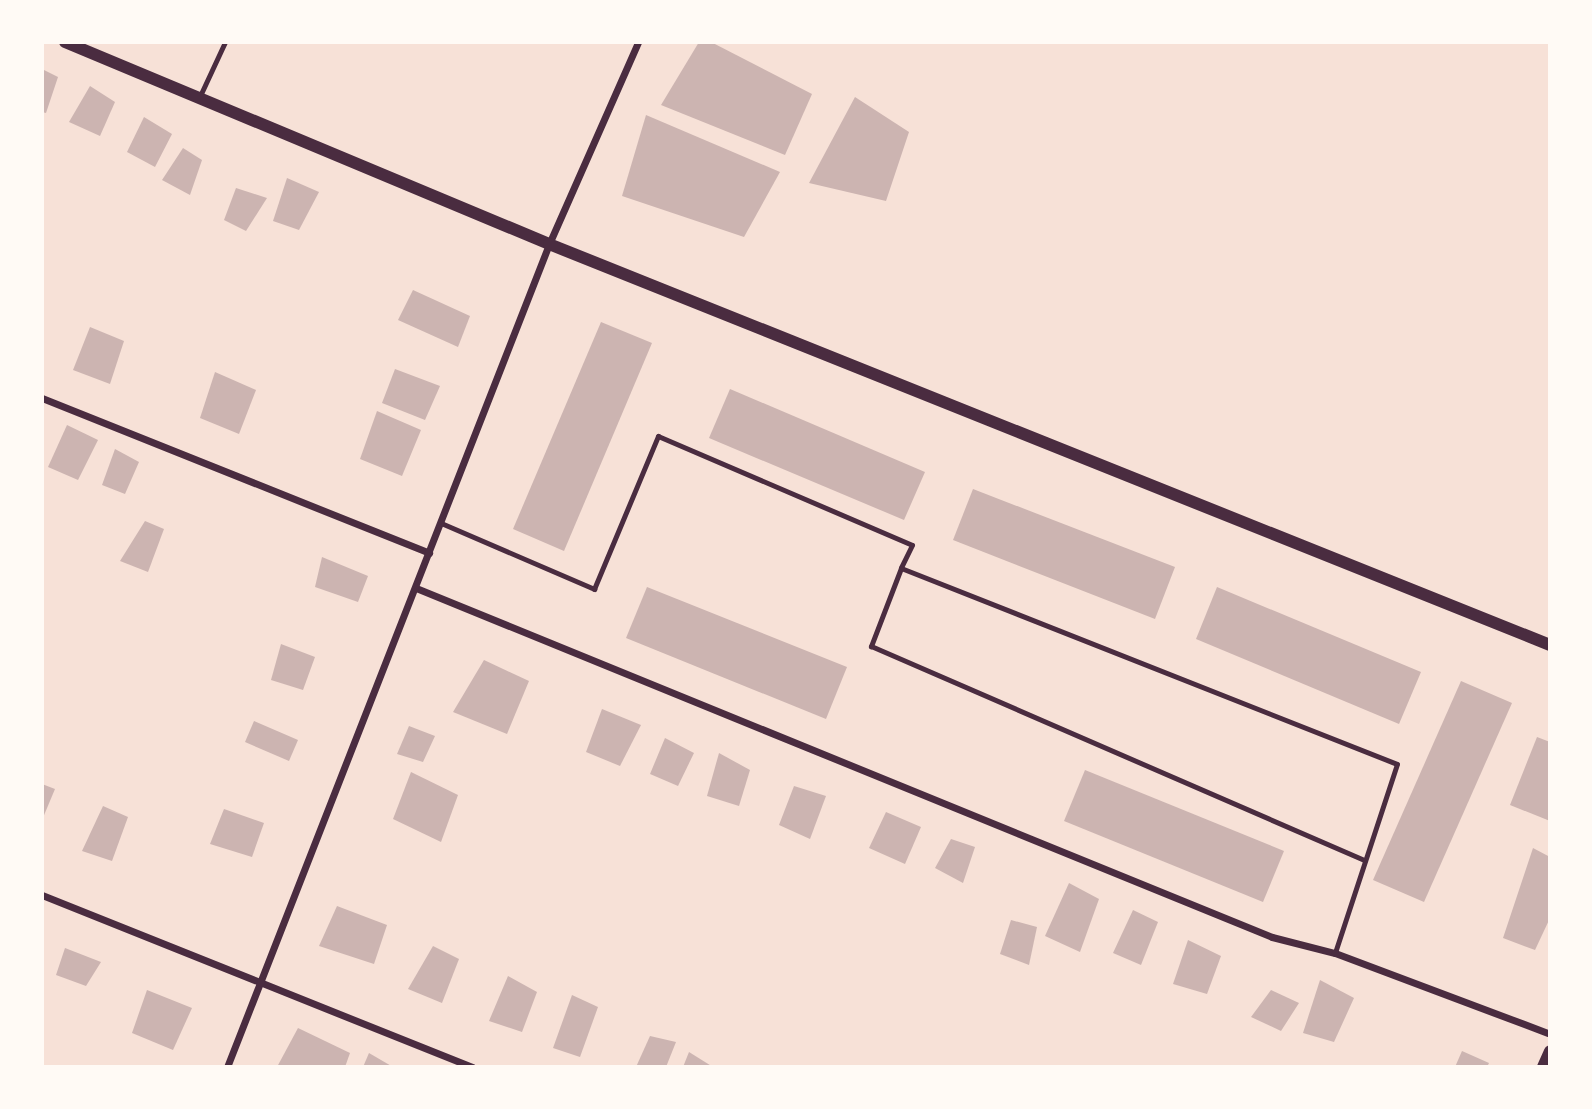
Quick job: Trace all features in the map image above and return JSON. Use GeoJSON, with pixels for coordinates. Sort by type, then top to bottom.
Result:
{"type":"FeatureCollection","features":[{"type":"Feature","properties":{"kind":"street"},"geometry":{"type":"LineString","coordinates":[[65,42],[549,244],[1550,645]]}},
{"type":"Feature","properties":{"kind":"street"},"geometry":{"type":"LineString","coordinates":[[227,1067],[258,981],[416,589],[549,244],[638,42]]}},
{"type":"Feature","properties":{"kind":"street"},"geometry":{"type":"LineString","coordinates":[[42,398],[429,553]]}},
{"type":"Feature","properties":{"kind":"street"},"geometry":{"type":"LineString","coordinates":[[416,589],[1272,937],[1335,953],[1550,1034]]}},
{"type":"Feature","properties":{"kind":"street"},"geometry":{"type":"LineString","coordinates":[[42,895],[473,1067]]}},
{"type":"Feature","properties":{"kind":"street"},"geometry":{"type":"LineString","coordinates":[[1543,1067],[1550,1051]]}},
{"type":"Feature","properties":{"kind":"lane"},"geometry":{"type":"LineString","coordinates":[[200,98],[225,42]]}},
{"type":"Feature","properties":{"kind":"lane"},"geometry":{"type":"LineString","coordinates":[[441,523],[594,589],[658,436],[912,545],[871,646],[1364,860]]}},
{"type":"Feature","properties":{"kind":"lane"},"geometry":{"type":"LineString","coordinates":[[901,568],[1396,764],[1335,953]]}},
{"type":"Feature","properties":{"kind":"building"},"geometry":{"type":"Polygon","coordinates":[[[699,42],[711,42],[812,94],[785,155],[661,105],[699,42]]]}},
{"type":"Feature","properties":{"kind":"building"},"geometry":{"type":"Polygon","coordinates":[[[42,69],[58,77],[46,113],[42,112],[42,69]]]}},
{"type":"Feature","properties":{"kind":"building"},"geometry":{"type":"Polygon","coordinates":[[[90,86],[115,102],[100,136],[69,122],[90,86]]]}},
{"type":"Feature","properties":{"kind":"building"},"geometry":{"type":"Polygon","coordinates":[[[855,97],[909,132],[886,201],[809,183],[855,97]]]}},
{"type":"Feature","properties":{"kind":"building"},"geometry":{"type":"Polygon","coordinates":[[[646,115],[780,172],[744,237],[622,196],[646,115]]]}},
{"type":"Feature","properties":{"kind":"building"},"geometry":{"type":"Polygon","coordinates":[[[144,117],[172,134],[155,167],[127,152],[144,117]]]}},
{"type":"Feature","properties":{"kind":"building"},"geometry":{"type":"Polygon","coordinates":[[[183,148],[202,160],[190,195],[162,180],[183,148]]]}},
{"type":"Feature","properties":{"kind":"building"},"geometry":{"type":"Polygon","coordinates":[[[287,178],[319,192],[299,230],[273,221],[287,178]]]}},
{"type":"Feature","properties":{"kind":"building"},"geometry":{"type":"Polygon","coordinates":[[[236,188],[267,198],[246,231],[224,220],[236,188]]]}},
{"type":"Feature","properties":{"kind":"building"},"geometry":{"type":"Polygon","coordinates":[[[413,290],[470,316],[458,347],[398,320],[413,290]]]}},
{"type":"Feature","properties":{"kind":"building"},"geometry":{"type":"Polygon","coordinates":[[[601,322],[652,343],[564,551],[513,529],[601,322]]]}},
{"type":"Feature","properties":{"kind":"building"},"geometry":{"type":"Polygon","coordinates":[[[90,327],[124,341],[110,384],[73,370],[90,327]]]}},
{"type":"Feature","properties":{"kind":"building"},"geometry":{"type":"Polygon","coordinates":[[[395,369],[440,386],[425,420],[382,403],[395,369]]]}},
{"type":"Feature","properties":{"kind":"building"},"geometry":{"type":"Polygon","coordinates":[[[215,372],[256,390],[239,434],[200,418],[215,372]]]}},
{"type":"Feature","properties":{"kind":"building"},"geometry":{"type":"Polygon","coordinates":[[[730,389],[925,472],[904,520],[709,438],[730,389]]]}},
{"type":"Feature","properties":{"kind":"building"},"geometry":{"type":"Polygon","coordinates":[[[377,411],[421,430],[402,476],[360,459],[377,411]]]}},
{"type":"Feature","properties":{"kind":"building"},"geometry":{"type":"Polygon","coordinates":[[[67,425],[98,440],[78,480],[48,467],[67,425]]]}},
{"type":"Feature","properties":{"kind":"building"},"geometry":{"type":"Polygon","coordinates":[[[115,449],[139,462],[125,494],[102,485],[115,449]]]}},
{"type":"Feature","properties":{"kind":"building"},"geometry":{"type":"Polygon","coordinates":[[[973,489],[1175,567],[1155,619],[953,540],[973,489]]]}},
{"type":"Feature","properties":{"kind":"building"},"geometry":{"type":"Polygon","coordinates":[[[145,521],[164,529],[148,572],[120,561],[145,521]]]}},
{"type":"Feature","properties":{"kind":"building"},"geometry":{"type":"Polygon","coordinates":[[[322,557],[368,576],[358,602],[315,587],[322,557]]]}},
{"type":"Feature","properties":{"kind":"building"},"geometry":{"type":"Polygon","coordinates":[[[647,587],[847,667],[826,719],[626,638],[647,587]]]}},
{"type":"Feature","properties":{"kind":"building"},"geometry":{"type":"Polygon","coordinates":[[[1217,587],[1421,672],[1399,724],[1196,639],[1217,587]]]}},
{"type":"Feature","properties":{"kind":"building"},"geometry":{"type":"Polygon","coordinates":[[[281,644],[315,657],[303,690],[271,680],[281,644]]]}},
{"type":"Feature","properties":{"kind":"building"},"geometry":{"type":"Polygon","coordinates":[[[484,660],[529,681],[507,734],[453,712],[484,660]]]}},
{"type":"Feature","properties":{"kind":"building"},"geometry":{"type":"Polygon","coordinates":[[[1461,681],[1512,703],[1424,902],[1373,880],[1461,681]]]}},
{"type":"Feature","properties":{"kind":"building"},"geometry":{"type":"Polygon","coordinates":[[[602,709],[641,725],[620,766],[586,752],[602,709]]]}},
{"type":"Feature","properties":{"kind":"building"},"geometry":{"type":"Polygon","coordinates":[[[254,721],[298,740],[289,761],[245,742],[254,721]]]}},
{"type":"Feature","properties":{"kind":"building"},"geometry":{"type":"Polygon","coordinates":[[[409,726],[435,736],[423,762],[397,754],[409,726]]]}},
{"type":"Feature","properties":{"kind":"building"},"geometry":{"type":"Polygon","coordinates":[[[1537,737],[1550,742],[1550,821],[1510,805],[1537,737]]]}},
{"type":"Feature","properties":{"kind":"building"},"geometry":{"type":"Polygon","coordinates":[[[665,738],[694,753],[678,786],[650,774],[665,738]]]}},
{"type":"Feature","properties":{"kind":"building"},"geometry":{"type":"Polygon","coordinates":[[[719,753],[750,770],[739,806],[707,796],[719,753]]]}},
{"type":"Feature","properties":{"kind":"building"},"geometry":{"type":"Polygon","coordinates":[[[1085,770],[1284,851],[1263,902],[1064,821],[1085,770]]]}},
{"type":"Feature","properties":{"kind":"building"},"geometry":{"type":"Polygon","coordinates":[[[411,772],[458,795],[441,842],[393,819],[411,772]]]}},
{"type":"Feature","properties":{"kind":"building"},"geometry":{"type":"Polygon","coordinates":[[[42,784],[55,789],[42,820],[42,784]]]}},
{"type":"Feature","properties":{"kind":"building"},"geometry":{"type":"Polygon","coordinates":[[[794,786],[826,796],[810,839],[779,825],[794,786]]]}},
{"type":"Feature","properties":{"kind":"building"},"geometry":{"type":"Polygon","coordinates":[[[103,806],[128,817],[112,861],[82,851],[103,806]]]}},
{"type":"Feature","properties":{"kind":"building"},"geometry":{"type":"Polygon","coordinates":[[[224,809],[264,823],[252,857],[210,844],[224,809]]]}},
{"type":"Feature","properties":{"kind":"building"},"geometry":{"type":"Polygon","coordinates":[[[886,812],[921,827],[905,864],[869,848],[886,812]]]}},
{"type":"Feature","properties":{"kind":"building"},"geometry":{"type":"Polygon","coordinates":[[[951,839],[975,847],[963,883],[935,868],[951,839]]]}},
{"type":"Feature","properties":{"kind":"building"},"geometry":{"type":"Polygon","coordinates":[[[1533,848],[1550,857],[1550,918],[1535,950],[1503,938],[1533,848]]]}},
{"type":"Feature","properties":{"kind":"building"},"geometry":{"type":"Polygon","coordinates":[[[1069,883],[1099,899],[1080,952],[1045,936],[1069,883]]]}},
{"type":"Feature","properties":{"kind":"building"},"geometry":{"type":"Polygon","coordinates":[[[337,906],[387,925],[374,964],[319,946],[337,906]]]}},
{"type":"Feature","properties":{"kind":"building"},"geometry":{"type":"Polygon","coordinates":[[[1133,910],[1158,922],[1141,965],[1113,953],[1133,910]]]}},
{"type":"Feature","properties":{"kind":"building"},"geometry":{"type":"Polygon","coordinates":[[[1011,920],[1037,927],[1029,965],[1000,954],[1011,920]]]}},
{"type":"Feature","properties":{"kind":"building"},"geometry":{"type":"Polygon","coordinates":[[[1188,940],[1221,956],[1207,994],[1173,984],[1188,940]]]}},
{"type":"Feature","properties":{"kind":"building"},"geometry":{"type":"Polygon","coordinates":[[[433,946],[459,959],[442,1003],[408,989],[433,946]]]}},
{"type":"Feature","properties":{"kind":"building"},"geometry":{"type":"Polygon","coordinates":[[[65,948],[101,962],[86,986],[56,975],[65,948]]]}},
{"type":"Feature","properties":{"kind":"building"},"geometry":{"type":"Polygon","coordinates":[[[508,976],[537,992],[522,1032],[489,1021],[508,976]]]}},
{"type":"Feature","properties":{"kind":"building"},"geometry":{"type":"Polygon","coordinates":[[[1320,980],[1354,998],[1334,1042],[1303,1033],[1320,980]]]}},
{"type":"Feature","properties":{"kind":"building"},"geometry":{"type":"Polygon","coordinates":[[[147,990],[192,1008],[173,1050],[132,1033],[147,990]]]}},
{"type":"Feature","properties":{"kind":"building"},"geometry":{"type":"Polygon","coordinates":[[[1271,990],[1299,1003],[1281,1031],[1251,1017],[1271,990]]]}},
{"type":"Feature","properties":{"kind":"building"},"geometry":{"type":"Polygon","coordinates":[[[572,995],[598,1007],[580,1057],[553,1048],[572,995]]]}},
{"type":"Feature","properties":{"kind":"building"},"geometry":{"type":"Polygon","coordinates":[[[298,1028],[350,1053],[345,1067],[277,1067],[298,1028]]]}},
{"type":"Feature","properties":{"kind":"building"},"geometry":{"type":"Polygon","coordinates":[[[650,1036],[676,1042],[666,1067],[636,1067],[650,1036]]]}},
{"type":"Feature","properties":{"kind":"building"},"geometry":{"type":"Polygon","coordinates":[[[1462,1051],[1489,1063],[1487,1067],[1455,1067],[1462,1051]]]}},
{"type":"Feature","properties":{"kind":"building"},"geometry":{"type":"Polygon","coordinates":[[[689,1052],[713,1067],[683,1067],[689,1052]]]}},
{"type":"Feature","properties":{"kind":"building"},"geometry":{"type":"Polygon","coordinates":[[[369,1053],[393,1067],[363,1067],[369,1053]]]}}]}
